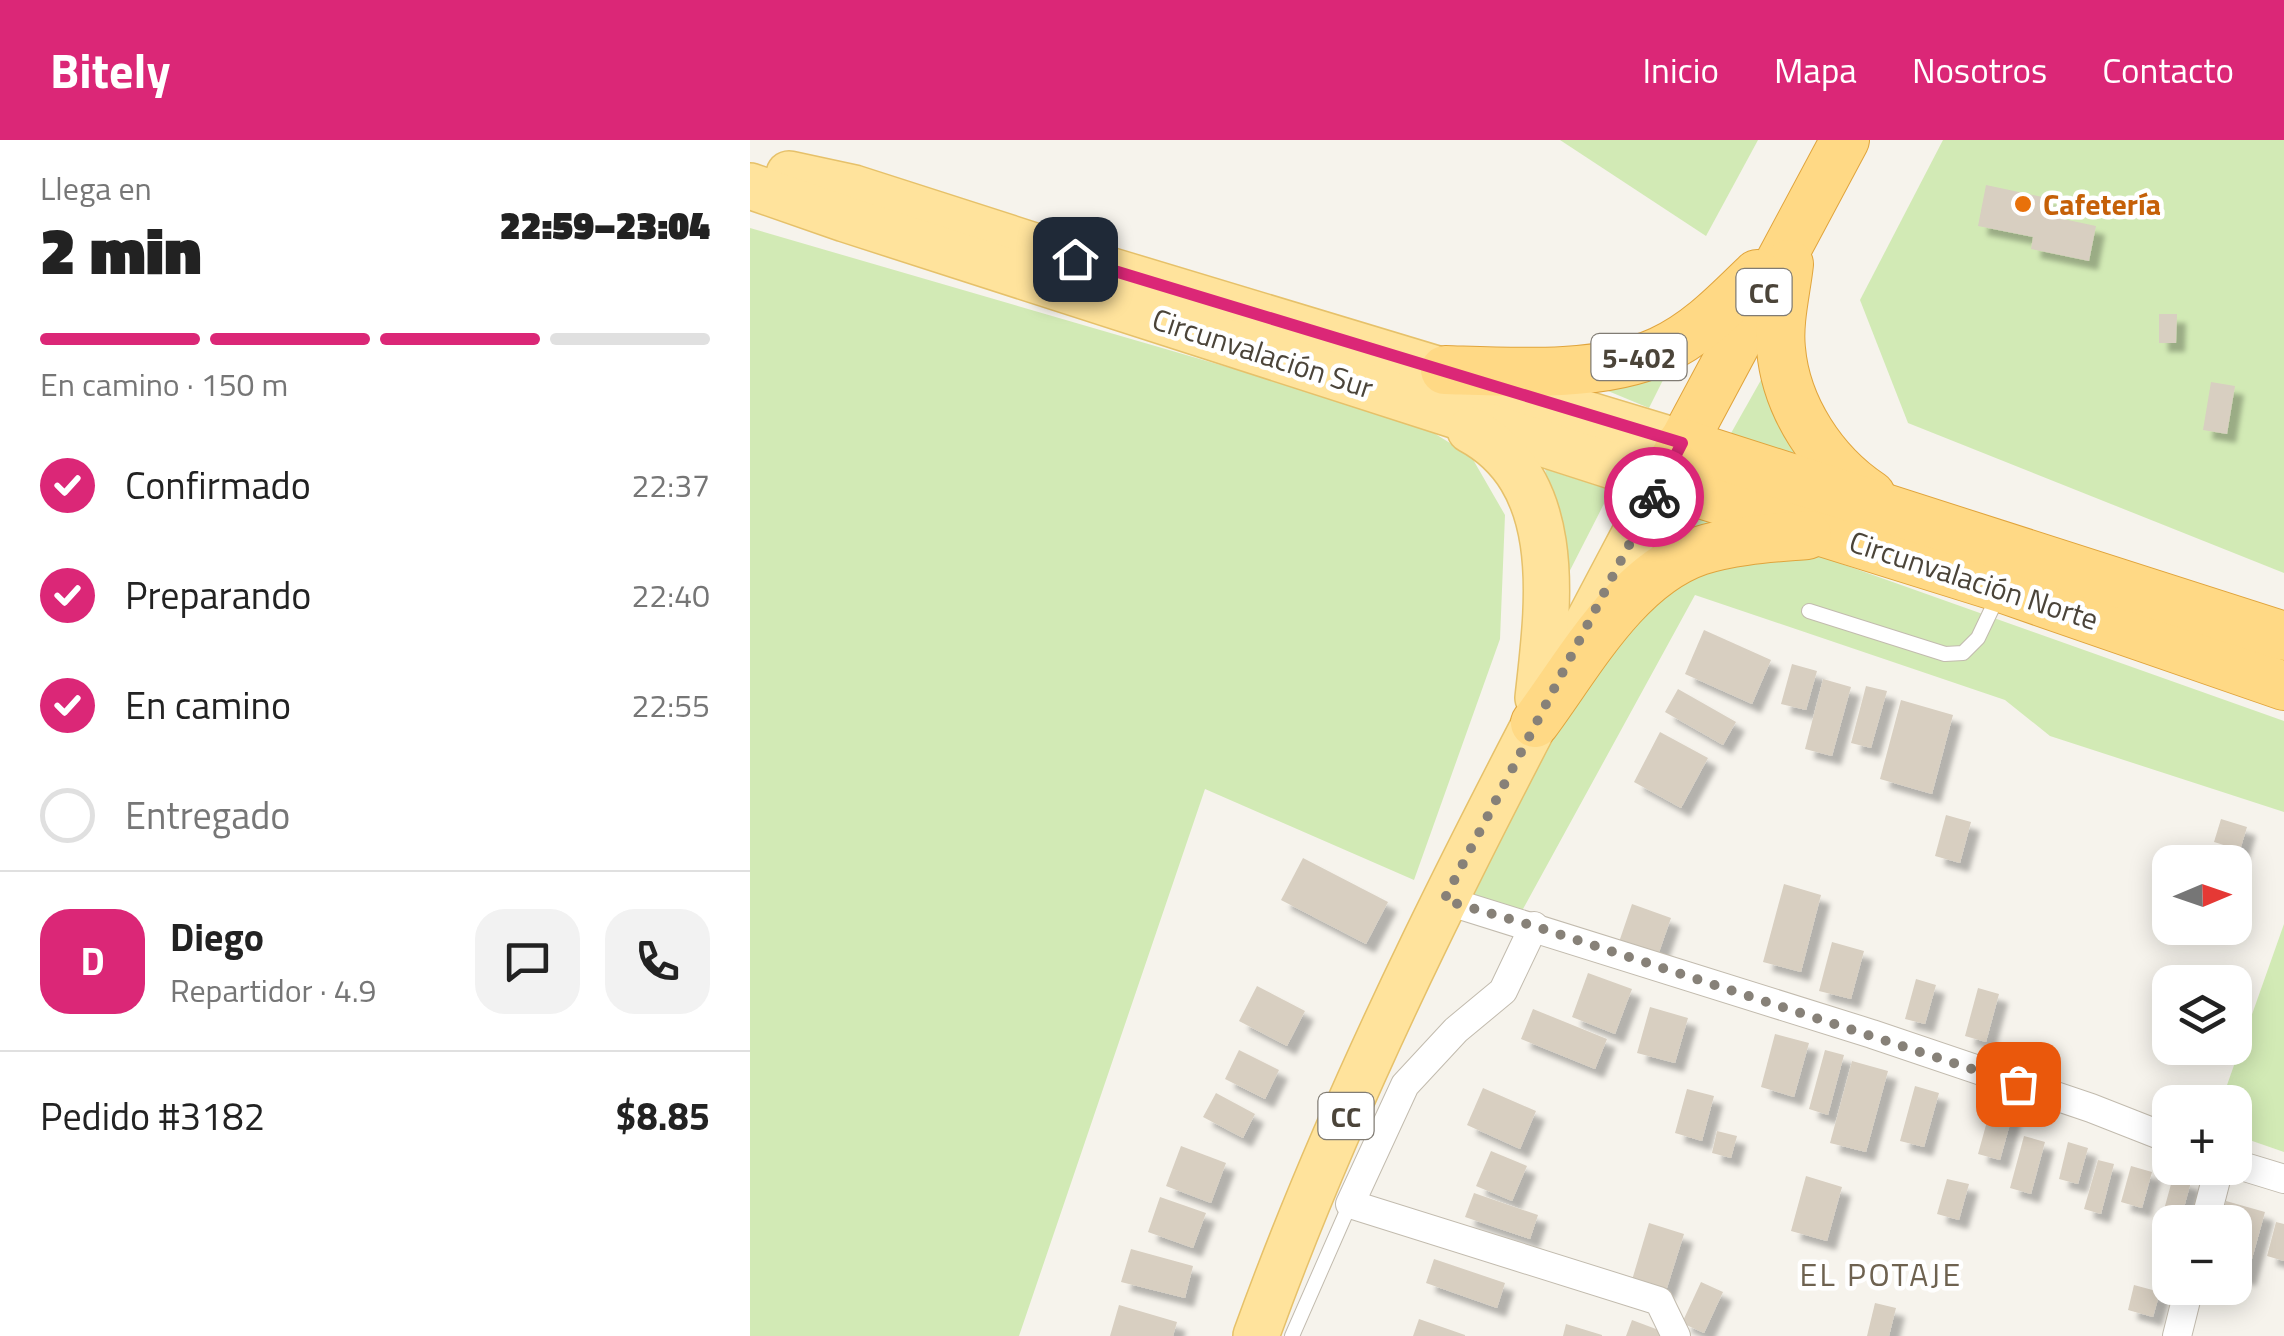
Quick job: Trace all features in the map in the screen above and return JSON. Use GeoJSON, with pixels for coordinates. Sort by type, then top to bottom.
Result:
{"type":"FeatureCollection","features":[{"type":"Feature","properties":{"kind":"highway","name":"CC"},"geometry":{"type":"LineString","coordinates":[[1672,463],[1845,140]]}},
{"type":"Feature","properties":{"kind":"highway","name":"5-402"},"geometry":{"type":"LineString","coordinates":[[1432,387],[1609,364],[1660,352],[1710,319],[1792,240]]}},
{"type":"Feature","properties":{"kind":"highway"},"geometry":{"type":"LineString","coordinates":[[1792,240],[1780,348],[1796,410],[1823,450],[1852,482],[1891,508]]}},
{"type":"Feature","properties":{"kind":"highway","name":"Circunvalación Norte"},"geometry":{"type":"LineString","coordinates":[[1672,463],[1891,508],[2284,636]]}},
{"type":"Feature","properties":{"kind":"highway","name":"Circunvalación Norte"},"geometry":{"type":"LineString","coordinates":[[1672,463],[1854,540],[2284,686]]}},
{"type":"Feature","properties":{"kind":"highway"},"geometry":{"type":"LineString","coordinates":[[1535,723],[1630,595],[1663,568],[1700,551],[1769,538],[1808,535],[1854,540]]}},
{"type":"Feature","properties":{"kind":"main road","name":"Circunvalación Sur"},"geometry":{"type":"LineString","coordinates":[[750,166],[854,188],[1130,276],[1432,387]]}},
{"type":"Feature","properties":{"kind":"main road","name":"Circunvalación Sur"},"geometry":{"type":"LineString","coordinates":[[750,186],[844,219],[1432,387],[1672,463]]}},
{"type":"Feature","properties":{"kind":"main road"},"geometry":{"type":"LineString","coordinates":[[1432,387],[1476,434],[1510,460],[1529,496],[1545,542],[1547,613],[1535,723]]}},
{"type":"Feature","properties":{"kind":"main road","name":"CC"},"geometry":{"type":"LineString","coordinates":[[1256,1336],[1304,1205],[1444,900],[1672,463]]}},
{"type":"Feature","properties":{"kind":"street"},"geometry":{"type":"LineString","coordinates":[[1444,900],[1890,1040],[2152,1133]]}},
{"type":"Feature","properties":{"kind":"street"},"geometry":{"type":"LineString","coordinates":[[1534,926],[1503,991],[1456,1030],[1405,1085],[1350,1204],[1659,1302],[1676,1336]]}},
{"type":"Feature","properties":{"kind":"street"},"geometry":{"type":"LineString","coordinates":[[2252,1169],[2284,1179]]}},
{"type":"Feature","properties":{"kind":"street"},"geometry":{"type":"LineString","coordinates":[[2177,1336],[2185,1305]]}},
{"type":"Feature","properties":{"kind":"lane"},"geometry":{"type":"LineString","coordinates":[[1808,611],[1945,654],[1964,653],[1978,638],[2001,588]]}},
{"type":"Feature","properties":{"kind":"lane"},"geometry":{"type":"LineString","coordinates":[[1292,1336],[1350,1204]]}},
{"type":"Feature","properties":{"kind":"green space"},"geometry":{"type":"Polygon","coordinates":[[[1560,140],[1758,140],[1706,236],[1560,140]]]}},
{"type":"Feature","properties":{"kind":"green space"},"geometry":{"type":"Polygon","coordinates":[[[1943,140],[2284,140],[2284,573],[1908,423],[1860,300],[1943,140]]]}},
{"type":"Feature","properties":{"kind":"green space"},"geometry":{"type":"Polygon","coordinates":[[[750,228],[1416,422],[1471,456],[1505,515],[1500,639],[1414,880],[1205,789],[1019,1336],[750,1336],[750,228]]]}},
{"type":"Feature","properties":{"kind":"green space"},"geometry":{"type":"Polygon","coordinates":[[[1673,360],[1649,408],[1608,391],[1673,360]]]}},
{"type":"Feature","properties":{"kind":"green space"},"geometry":{"type":"Polygon","coordinates":[[[1761,380],[1794,453],[1730,435],[1761,380]]]}},
{"type":"Feature","properties":{"kind":"green space"},"geometry":{"type":"Polygon","coordinates":[[[1545,469],[1611,490],[1562,586],[1557,522],[1545,469]]]}},
{"type":"Feature","properties":{"kind":"green space"},"geometry":{"type":"Polygon","coordinates":[[[1684,508],[1725,520],[1659,548],[1684,508]]]}},
{"type":"Feature","properties":{"kind":"green space"},"geometry":{"type":"Polygon","coordinates":[[[1769,538],[2284,721],[2284,812],[2050,736],[2005,700],[1695,595],[1517,920],[1444,900],[1631,595],[1769,538]]]}},
{"type":"Feature","properties":{"kind":"green space"},"geometry":{"type":"Polygon","coordinates":[[[2284,924],[2284,1152],[2252,1141],[2252,1085],[2227,1085],[2234,1065],[2252,1065],[2252,1014],[2284,924]]]}},
{"type":"Feature","properties":{"kind":"building"},"geometry":{"type":"Polygon","coordinates":[[[1986,185],[2052,199],[2049,216],[2096,226],[2089,261],[2031,249],[2033,237],[1978,226],[1986,185]]]}},
{"type":"Feature","properties":{"kind":"building"},"geometry":{"type":"Polygon","coordinates":[[[2159,314],[2177,314],[2176,343],[2159,343],[2159,314]]]}},
{"type":"Feature","properties":{"kind":"building"},"geometry":{"type":"Polygon","coordinates":[[[2211,382],[2235,386],[2227,434],[2203,430],[2211,382]]]}},
{"type":"Feature","properties":{"kind":"building"},"geometry":{"type":"Polygon","coordinates":[[[1704,630],[1771,660],[1752,704],[1685,674],[1704,630]]]}},
{"type":"Feature","properties":{"kind":"building"},"geometry":{"type":"Polygon","coordinates":[[[1792,664],[1817,671],[1806,710],[1781,704],[1792,664]]]}},
{"type":"Feature","properties":{"kind":"building"},"geometry":{"type":"Polygon","coordinates":[[[1823,679],[1851,687],[1832,756],[1805,749],[1823,679]]]}},
{"type":"Feature","properties":{"kind":"building"},"geometry":{"type":"Polygon","coordinates":[[[1866,686],[1887,691],[1871,748],[1851,743],[1866,686]]]}},
{"type":"Feature","properties":{"kind":"building"},"geometry":{"type":"Polygon","coordinates":[[[1678,689],[1736,722],[1723,745],[1665,712],[1678,689]]]}},
{"type":"Feature","properties":{"kind":"building"},"geometry":{"type":"Polygon","coordinates":[[[1901,700],[1953,715],[1932,794],[1880,779],[1901,700]]]}},
{"type":"Feature","properties":{"kind":"building"},"geometry":{"type":"Polygon","coordinates":[[[1660,732],[1708,758],[1681,808],[1634,782],[1660,732]]]}},
{"type":"Feature","properties":{"kind":"building"},"geometry":{"type":"Polygon","coordinates":[[[1946,815],[1971,822],[1960,863],[1935,856],[1946,815]]]}},
{"type":"Feature","properties":{"kind":"building"},"geometry":{"type":"Polygon","coordinates":[[[2221,819],[2247,827],[2242,845],[2214,842],[2221,819]]]}},
{"type":"Feature","properties":{"kind":"building"},"geometry":{"type":"Polygon","coordinates":[[[1303,858],[1388,902],[1366,944],[1281,900],[1303,858]]]}},
{"type":"Feature","properties":{"kind":"building"},"geometry":{"type":"Polygon","coordinates":[[[1784,884],[1821,895],[1801,972],[1763,962],[1784,884]]]}},
{"type":"Feature","properties":{"kind":"building"},"geometry":{"type":"Polygon","coordinates":[[[1632,904],[1671,918],[1657,958],[1618,945],[1632,904]]]}},
{"type":"Feature","properties":{"kind":"building"},"geometry":{"type":"Polygon","coordinates":[[[1832,942],[1864,951],[1851,999],[1819,991],[1832,942]]]}},
{"type":"Feature","properties":{"kind":"building"},"geometry":{"type":"Polygon","coordinates":[[[1588,973],[1632,989],[1615,1034],[1572,1017],[1588,973]]]}},
{"type":"Feature","properties":{"kind":"building"},"geometry":{"type":"Polygon","coordinates":[[[1916,979],[1936,985],[1925,1024],[1905,1019],[1916,979]]]}},
{"type":"Feature","properties":{"kind":"building"},"geometry":{"type":"Polygon","coordinates":[[[1257,986],[1305,1011],[1287,1046],[1239,1021],[1257,986]]]}},
{"type":"Feature","properties":{"kind":"building"},"geometry":{"type":"Polygon","coordinates":[[[1978,988],[1999,994],[1986,1042],[1965,1036],[1978,988]]]}},
{"type":"Feature","properties":{"kind":"building"},"geometry":{"type":"Polygon","coordinates":[[[1650,1007],[1688,1018],[1675,1063],[1637,1053],[1650,1007]]]}},
{"type":"Feature","properties":{"kind":"building"},"geometry":{"type":"Polygon","coordinates":[[[1533,1009],[1607,1039],[1595,1069],[1521,1039],[1533,1009]]]}},
{"type":"Feature","properties":{"kind":"building"},"geometry":{"type":"Polygon","coordinates":[[[1775,1034],[1809,1043],[1794,1097],[1761,1087],[1775,1034]]]}},
{"type":"Feature","properties":{"kind":"building"},"geometry":{"type":"Polygon","coordinates":[[[1239,1050],[1279,1070],[1265,1099],[1225,1079],[1239,1050]]]}},
{"type":"Feature","properties":{"kind":"building"},"geometry":{"type":"Polygon","coordinates":[[[1825,1050],[1844,1055],[1828,1115],[1809,1109],[1825,1050]]]}},
{"type":"Feature","properties":{"kind":"building"},"geometry":{"type":"Polygon","coordinates":[[[1852,1061],[1888,1071],[1866,1152],[1830,1143],[1852,1061]]]}},
{"type":"Feature","properties":{"kind":"building"},"geometry":{"type":"Polygon","coordinates":[[[1915,1086],[1939,1093],[1924,1147],[1900,1141],[1915,1086]]]}},
{"type":"Feature","properties":{"kind":"building"},"geometry":{"type":"Polygon","coordinates":[[[1483,1088],[1536,1111],[1520,1149],[1467,1125],[1483,1088]]]}},
{"type":"Feature","properties":{"kind":"building"},"geometry":{"type":"Polygon","coordinates":[[[1687,1089],[1714,1096],[1702,1141],[1675,1133],[1687,1089]]]}},
{"type":"Feature","properties":{"kind":"building"},"geometry":{"type":"Polygon","coordinates":[[[1216,1093],[1255,1114],[1243,1138],[1203,1117],[1216,1093]]]}},
{"type":"Feature","properties":{"kind":"building"},"geometry":{"type":"Polygon","coordinates":[[[1991,1107],[2013,1113],[2000,1160],[1978,1154],[1991,1107]]]}},
{"type":"Feature","properties":{"kind":"building"},"geometry":{"type":"Polygon","coordinates":[[[1717,1131],[1737,1136],[1731,1158],[1712,1153],[1717,1131]]]}},
{"type":"Feature","properties":{"kind":"building"},"geometry":{"type":"Polygon","coordinates":[[[2024,1136],[2045,1142],[2031,1194],[2010,1188],[2024,1136]]]}},
{"type":"Feature","properties":{"kind":"building"},"geometry":{"type":"Polygon","coordinates":[[[2068,1142],[2088,1148],[2078,1184],[2059,1179],[2068,1142]]]}},
{"type":"Feature","properties":{"kind":"building"},"geometry":{"type":"Polygon","coordinates":[[[1181,1146],[1226,1163],[1211,1203],[1166,1186],[1181,1146]]]}},
{"type":"Feature","properties":{"kind":"building"},"geometry":{"type":"Polygon","coordinates":[[[1491,1151],[1527,1166],[1512,1201],[1476,1186],[1491,1151]]]}},
{"type":"Feature","properties":{"kind":"building"},"geometry":{"type":"Polygon","coordinates":[[[2098,1160],[2114,1164],[2101,1214],[2084,1209],[2098,1160]]]}},
{"type":"Feature","properties":{"kind":"building"},"geometry":{"type":"Polygon","coordinates":[[[2131,1166],[2152,1172],[2142,1208],[2121,1202],[2131,1166]]]}},
{"type":"Feature","properties":{"kind":"building"},"geometry":{"type":"Polygon","coordinates":[[[1806,1176],[1842,1187],[1827,1241],[1791,1231],[1806,1176]]]}},
{"type":"Feature","properties":{"kind":"building"},"geometry":{"type":"Polygon","coordinates":[[[1947,1179],[1969,1184],[1959,1220],[1937,1214],[1947,1179]]]}},
{"type":"Feature","properties":{"kind":"building"},"geometry":{"type":"Polygon","coordinates":[[[2171,1185],[2190,1185],[2185,1205],[2165,1205],[2171,1185]]]}},
{"type":"Feature","properties":{"kind":"building"},"geometry":{"type":"Polygon","coordinates":[[[1474,1193],[1538,1215],[1530,1239],[1465,1217],[1474,1193]]]}},
{"type":"Feature","properties":{"kind":"building"},"geometry":{"type":"Polygon","coordinates":[[[1160,1197],[1206,1213],[1193,1248],[1148,1232],[1160,1197]]]}},
{"type":"Feature","properties":{"kind":"building"},"geometry":{"type":"Polygon","coordinates":[[[2252,1208],[2265,1212],[2252,1259],[2252,1208]]]}},
{"type":"Feature","properties":{"kind":"building"},"geometry":{"type":"Polygon","coordinates":[[[2276,1222],[2284,1224],[2284,1261],[2267,1256],[2276,1222]]]}},
{"type":"Feature","properties":{"kind":"building"},"geometry":{"type":"Polygon","coordinates":[[[1649,1223],[1684,1234],[1666,1291],[1632,1280],[1649,1223]]]}},
{"type":"Feature","properties":{"kind":"building"},"geometry":{"type":"Polygon","coordinates":[[[1131,1249],[1193,1266],[1185,1298],[1121,1282],[1131,1249]]]}},
{"type":"Feature","properties":{"kind":"building"},"geometry":{"type":"Polygon","coordinates":[[[1434,1259],[1505,1283],[1497,1308],[1426,1283],[1434,1259]]]}},
{"type":"Feature","properties":{"kind":"building"},"geometry":{"type":"Polygon","coordinates":[[[1701,1282],[1723,1292],[1704,1333],[1682,1323],[1701,1282]]]}},
{"type":"Feature","properties":{"kind":"building"},"geometry":{"type":"Polygon","coordinates":[[[2134,1285],[2152,1290],[2152,1305],[2156,1305],[2153,1317],[2128,1310],[2134,1285]]]}},
{"type":"Feature","properties":{"kind":"building"},"geometry":{"type":"Polygon","coordinates":[[[1875,1303],[1896,1308],[1889,1336],[1867,1336],[1875,1303]]]}},
{"type":"Feature","properties":{"kind":"building"},"geometry":{"type":"Polygon","coordinates":[[[1119,1305],[1177,1322],[1173,1336],[1110,1336],[1119,1305]]]}},
{"type":"Feature","properties":{"kind":"building"},"geometry":{"type":"Polygon","coordinates":[[[1419,1319],[1465,1335],[1465,1336],[1413,1336],[1419,1319]]]}},
{"type":"Feature","properties":{"kind":"building"},"geometry":{"type":"Polygon","coordinates":[[[1632,1320],[1664,1332],[1663,1336],[1626,1336],[1632,1320]]]}},
{"type":"Feature","properties":{"kind":"building"},"geometry":{"type":"Polygon","coordinates":[[[1566,1324],[1602,1335],[1602,1336],[1563,1336],[1566,1324]]]}},
{"type":"Feature","properties":{"kind":"way so far"},"geometry":{"type":"LineString","coordinates":[[1654,497],[1444,900],[2018,1084]]}},
{"type":"Feature","properties":{"kind":"place","name":"Cafetería"},"geometry":{"type":"Point","coordinates":[2023,204]}},
{"type":"Feature","properties":{"kind":"district","name":"EL POTAJE"},"geometry":{"type":"Point","coordinates":[1881,1274]}},
{"type":"Feature","properties":{"kind":"route"},"geometry":{"type":"LineString","coordinates":[[1075,259],[1682,443],[1654,497]]}}]}
